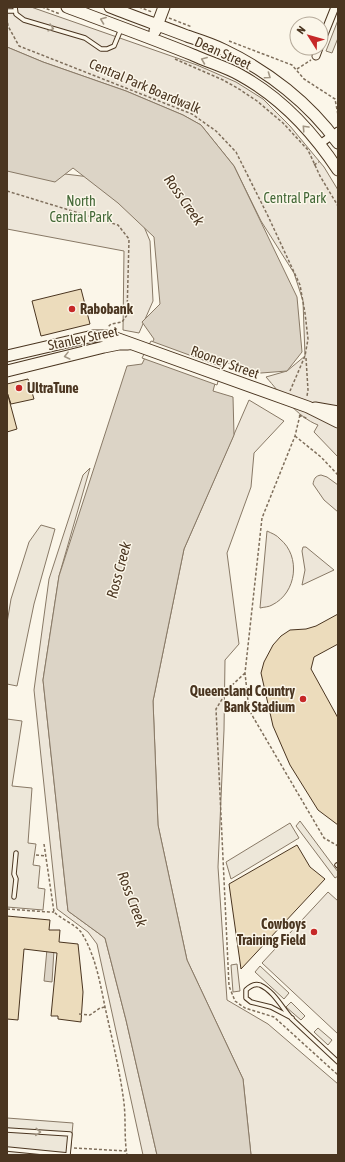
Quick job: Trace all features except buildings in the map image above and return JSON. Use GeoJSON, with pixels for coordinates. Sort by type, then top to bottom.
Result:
{"type":"FeatureCollection","features":[{"type":"Feature","properties":{"kind":"main road","name":"Dean Street"},"geometry":{"type":"LineString","coordinates":[[110,7],[223,49],[258,68],[284,86],[336,136]]}},
{"type":"Feature","properties":{"kind":"main road"},"geometry":{"type":"LineString","coordinates":[[152,39],[164,7]]}},
{"type":"Feature","properties":{"kind":"main road","name":"Dean Street"},"geometry":{"type":"LineString","coordinates":[[65,11],[122,28],[240,75],[268,93],[290,112],[320,144],[338,170]]}},
{"type":"Feature","properties":{"kind":"main road","name":"Stanley Street"},"geometry":{"type":"LineString","coordinates":[[7,356],[98,335],[109,336],[132,344]]}},
{"type":"Feature","properties":{"kind":"main road"},"geometry":{"type":"LineString","coordinates":[[92,337],[98,341],[98,344],[94,349]]}},
{"type":"Feature","properties":{"kind":"main road","name":"Stanley Street"},"geometry":{"type":"LineString","coordinates":[[7,371],[94,349],[119,344],[132,344]]}},
{"type":"Feature","properties":{"kind":"main road","name":"Rooney Street"},"geometry":{"type":"LineString","coordinates":[[132,344],[305,407],[338,422]]}},
{"type":"Feature","properties":{"kind":"main road","name":"Rooney Street"},"geometry":{"type":"LineString","coordinates":[[305,407],[338,412]]}},
{"type":"Feature","properties":{"kind":"street"},"geometry":{"type":"LineString","coordinates":[[329,22],[335,7]]}},
{"type":"Feature","properties":{"kind":"street"},"geometry":{"type":"LineString","coordinates":[[320,144],[336,136]]}},
{"type":"Feature","properties":{"kind":"lane"},"geometry":{"type":"LineString","coordinates":[[7,11],[15,9],[24,20],[85,38],[101,49],[107,49],[114,46],[122,28]]}},
{"type":"Feature","properties":{"kind":"lane"},"geometry":{"type":"LineString","coordinates":[[14,897],[16,853]]}},
{"type":"Feature","properties":{"kind":"lane"},"geometry":{"type":"LineString","coordinates":[[292,1018],[278,1010],[251,1002],[246,998],[246,990],[252,985],[260,985],[274,996],[292,1018],[338,1062]]}},
{"type":"Feature","properties":{"kind":"lane"},"geometry":{"type":"LineString","coordinates":[[7,1130],[70,1134],[68,1155],[7,1149]]}},
{"type":"Feature","properties":{"kind":"path"},"geometry":{"type":"LineString","coordinates":[[42,7],[65,11]]}},
{"type":"Feature","properties":{"kind":"path","name":"Central Park Boardwalk"},"geometry":{"type":"LineString","coordinates":[[7,18],[8,26],[19,46],[192,114],[216,131],[236,152],[300,285],[308,339],[305,356],[289,393]]}},
{"type":"Feature","properties":{"kind":"path"},"geometry":{"type":"LineString","coordinates":[[316,56],[297,69],[304,79],[335,99],[338,115]]}},
{"type":"Feature","properties":{"kind":"path"},"geometry":{"type":"LineString","coordinates":[[175,59],[223,80],[257,101],[283,123],[308,150],[314,165],[338,206]]}},
{"type":"Feature","properties":{"kind":"path"},"geometry":{"type":"LineString","coordinates":[[314,165],[319,162]]}},
{"type":"Feature","properties":{"kind":"path"},"geometry":{"type":"LineString","coordinates":[[7,191],[118,225],[129,239],[127,315],[122,322],[111,324],[107,329]]}},
{"type":"Feature","properties":{"kind":"path"},"geometry":{"type":"LineString","coordinates":[[305,356],[308,390],[305,407],[262,518],[245,673],[249,710],[324,838],[338,846]]}},
{"type":"Feature","properties":{"kind":"path"},"geometry":{"type":"LineString","coordinates":[[294,436],[321,457],[338,475]]}},
{"type":"Feature","properties":{"kind":"path"},"geometry":{"type":"LineString","coordinates":[[245,673],[229,688],[216,709],[229,986],[235,1001],[245,1008],[274,1017],[338,1076]]}},
{"type":"Feature","properties":{"kind":"path"},"geometry":{"type":"LineString","coordinates":[[44,844],[54,912],[80,931],[91,953],[100,980],[114,1045],[124,1104],[125,1143],[127,1155]]}},
{"type":"Feature","properties":{"kind":"path"},"geometry":{"type":"LineString","coordinates":[[36,855],[46,856]]}},
{"type":"Feature","properties":{"kind":"path"},"geometry":{"type":"LineString","coordinates":[[7,909],[54,912]]}},
{"type":"Feature","properties":{"kind":"path"},"geometry":{"type":"LineString","coordinates":[[79,1014],[90,1015],[105,1006]]}},
{"type":"Feature","properties":{"kind":"path"},"geometry":{"type":"LineString","coordinates":[[68,1147],[126,1151]]}},
{"type":"Feature","properties":{"kind":"green space","name":"Central Park"},"geometry":{"type":"Polygon","coordinates":[[[7,7],[31,7],[197,65],[236,82],[263,99],[290,126],[324,167],[338,190],[338,457],[314,432],[318,425],[303,417],[296,411],[266,377],[287,371],[305,356],[303,301],[294,273],[261,221],[234,166],[201,125],[183,115],[126,91],[43,62],[7,47],[7,7]]]}},
{"type":"Feature","properties":{"kind":"green space","name":"North Central Park"},"geometry":{"type":"Polygon","coordinates":[[[7,167],[98,178],[140,217],[150,241],[153,301],[139,333],[123,330],[124,251],[7,229],[7,167]]]}},
{"type":"Feature","properties":{"kind":"green space"},"geometry":{"type":"Polygon","coordinates":[[[249,400],[284,421],[254,453],[251,487],[227,553],[239,644],[225,660],[224,730],[218,867],[227,1000],[268,1024],[338,1084],[338,1155],[251,1155],[243,1079],[187,960],[158,825],[153,701],[184,549],[249,400]]]}},
{"type":"Feature","properties":{"kind":"green space"},"geometry":{"type":"Polygon","coordinates":[[[90,468],[59,576],[43,680],[68,911],[105,938],[126,1020],[157,1155],[143,1155],[97,944],[88,932],[57,909],[34,690],[49,579],[83,475],[90,468]]]}},
{"type":"Feature","properties":{"kind":"green space"},"geometry":{"type":"Polygon","coordinates":[[[321,475],[327,477],[338,485],[338,512],[324,500],[313,484],[315,478],[321,475]]]}},
{"type":"Feature","properties":{"kind":"green space"},"geometry":{"type":"Polygon","coordinates":[[[267,531],[277,536],[287,546],[293,564],[293,574],[287,592],[271,606],[260,608],[267,531]]]}},
{"type":"Feature","properties":{"kind":"green space"},"geometry":{"type":"Polygon","coordinates":[[[303,547],[306,547],[334,570],[302,585],[305,570],[302,551],[303,547]]]}},
{"type":"Feature","properties":{"kind":"green space","name":"Cowboys Training Field"},"geometry":{"type":"Polygon","coordinates":[[[328,892],[338,901],[338,1034],[262,963],[328,892]]]}},
{"type":"Feature","properties":{"kind":"shaded area"},"geometry":{"type":"Polygon","coordinates":[[[338,20],[338,38],[332,53],[329,52],[329,43],[338,20]]]}},
{"type":"Feature","properties":{"kind":"shaded area"},"geometry":{"type":"Polygon","coordinates":[[[41,525],[55,529],[34,604],[17,686],[7,684],[7,623],[11,599],[29,542],[41,525]]]}},
{"type":"Feature","properties":{"kind":"shaded area"},"geometry":{"type":"Polygon","coordinates":[[[7,719],[22,721],[12,786],[32,788],[28,843],[36,844],[33,865],[40,866],[38,888],[45,889],[43,910],[7,907],[7,719]]]}},
{"type":"Feature","properties":{"kind":"shaded area"},"geometry":{"type":"Polygon","coordinates":[[[300,821],[338,872],[338,876],[335,878],[296,826],[300,821]]]}},
{"type":"Feature","properties":{"kind":"shaded area"},"geometry":{"type":"Polygon","coordinates":[[[290,823],[299,838],[231,879],[226,862],[290,823]]]}},
{"type":"Feature","properties":{"kind":"shaded area"},"geometry":{"type":"Polygon","coordinates":[[[237,964],[240,991],[233,992],[231,965],[237,964]]]}},
{"type":"Feature","properties":{"kind":"shaded area"},"geometry":{"type":"Polygon","coordinates":[[[260,966],[289,993],[284,999],[255,972],[260,966]]]}},
{"type":"Feature","properties":{"kind":"shaded area"},"geometry":{"type":"Polygon","coordinates":[[[291,1002],[305,1016],[301,1020],[286,1007],[291,1002]]]}},
{"type":"Feature","properties":{"kind":"shaded area"},"geometry":{"type":"Polygon","coordinates":[[[318,1028],[332,1040],[328,1045],[314,1032],[318,1028]]]}},
{"type":"Feature","properties":{"kind":"shaded area"},"geometry":{"type":"Polygon","coordinates":[[[7,1118],[73,1123],[70,1155],[7,1155],[7,1118]]]}},
{"type":"Feature","properties":{"kind":"water","name":"Ross Creek"},"geometry":{"type":"Polygon","coordinates":[[[7,47],[43,62],[126,91],[183,115],[201,125],[234,166],[297,297],[302,352],[287,371],[261,373],[221,361],[213,391],[233,397],[234,435],[184,549],[153,701],[158,825],[187,960],[243,1079],[251,1155],[157,1155],[126,1020],[105,938],[68,911],[43,680],[59,576],[127,366],[142,364],[154,339],[142,322],[160,304],[154,237],[118,203],[73,168],[55,182],[7,171],[7,47]]]}},
{"type":"Feature","properties":{"kind":"water"},"geometry":{"type":"Polygon","coordinates":[[[47,949],[54,950],[52,982],[44,981],[47,949]]]}},
{"type":"Feature","properties":{"kind":"pier"},"geometry":{"type":"Polygon","coordinates":[[[151,341],[222,367],[217,385],[142,358],[151,341]]]}},
{"type":"Feature","properties":{"kind":"place","name":"Rabobank"},"geometry":{"type":"Point","coordinates":[72,309]}},
{"type":"Feature","properties":{"kind":"place","name":"UltraTune"},"geometry":{"type":"Point","coordinates":[19,388]}},
{"type":"Feature","properties":{"kind":"place","name":"Queensland Country Bank Stadium"},"geometry":{"type":"Point","coordinates":[303,699]}},
{"type":"Feature","properties":{"kind":"place","name":"Cowboys Training Field"},"geometry":{"type":"Point","coordinates":[314,932]}}]}
